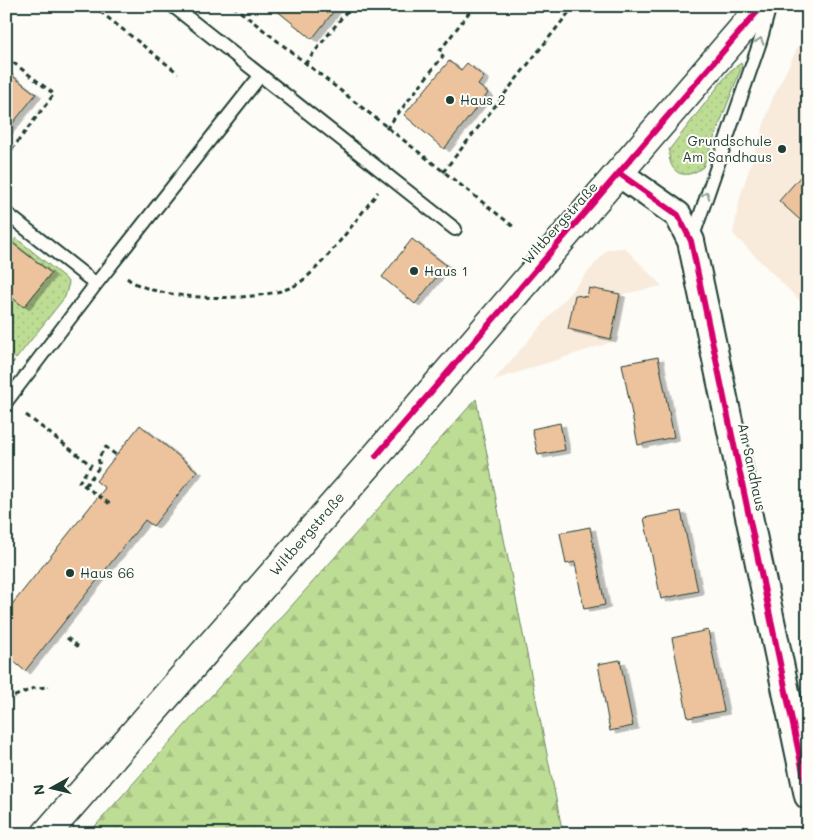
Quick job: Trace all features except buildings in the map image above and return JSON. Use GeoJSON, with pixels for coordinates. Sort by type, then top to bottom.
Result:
{"type":"FeatureCollection","features":[{"type":"Feature","properties":{"kind":"main road","name":"Wiltbergstraße"},"geometry":{"type":"LineString","coordinates":[[46,834],[376,456],[522,283],[620,174],[762,6]]}},
{"type":"Feature","properties":{"kind":"street","name":"Am Sandhaus"},"geometry":{"type":"LineString","coordinates":[[620,174],[678,215],[691,241],[808,796]]}},
{"type":"Feature","properties":{"kind":"lane"},"geometry":{"type":"LineString","coordinates":[[173,6],[455,229]]}},
{"type":"Feature","properties":{"kind":"lane"},"geometry":{"type":"LineString","coordinates":[[691,241],[760,42],[770,6]]}},
{"type":"Feature","properties":{"kind":"lane"},"geometry":{"type":"LineString","coordinates":[[6,402],[111,264],[260,76]]}},
{"type":"Feature","properties":{"kind":"lane"},"geometry":{"type":"LineString","coordinates":[[6,213],[96,284]]}},
{"type":"Feature","properties":{"kind":"path"},"geometry":{"type":"LineString","coordinates":[[6,11],[12,10],[16,6]]}},
{"type":"Feature","properties":{"kind":"path"},"geometry":{"type":"LineString","coordinates":[[93,6],[178,73]]}},
{"type":"Feature","properties":{"kind":"path"},"geometry":{"type":"LineString","coordinates":[[232,6],[386,129],[514,227]]}},
{"type":"Feature","properties":{"kind":"path"},"geometry":{"type":"LineString","coordinates":[[305,64],[351,6]]}},
{"type":"Feature","properties":{"kind":"path"},"geometry":{"type":"LineString","coordinates":[[386,129],[443,56],[438,52],[474,6]]}},
{"type":"Feature","properties":{"kind":"path"},"geometry":{"type":"LineString","coordinates":[[443,172],[574,6]]}},
{"type":"Feature","properties":{"kind":"path"},"geometry":{"type":"LineString","coordinates":[[6,57],[54,94],[6,156]]}},
{"type":"Feature","properties":{"kind":"path"},"geometry":{"type":"LineString","coordinates":[[111,264],[132,282],[144,288],[185,295],[233,298],[268,294],[294,286],[308,276],[333,248],[389,177]]}},
{"type":"Feature","properties":{"kind":"path"},"geometry":{"type":"LineString","coordinates":[[26,415],[91,465],[79,482],[110,504]]}},
{"type":"Feature","properties":{"kind":"path"},"geometry":{"type":"LineString","coordinates":[[85,486],[100,466],[98,458],[106,447],[116,455]]}},
{"type":"Feature","properties":{"kind":"path"},"geometry":{"type":"LineString","coordinates":[[67,638],[80,648]]}},
{"type":"Feature","properties":{"kind":"path"},"geometry":{"type":"LineString","coordinates":[[6,700],[34,688],[49,687]]}},
{"type":"Feature","properties":{"kind":"shaded area","name":"Grundschule Am Sandhaus"},"geometry":{"type":"Polygon","coordinates":[[[808,26],[808,309],[733,234],[740,197],[772,100],[808,26]]]}},
{"type":"Feature","properties":{"kind":"shaded area"},"geometry":{"type":"Polygon","coordinates":[[[625,248],[662,286],[623,294],[612,342],[494,380],[608,249],[625,248]]]}},
{"type":"Feature","properties":{"kind":"green space"},"geometry":{"type":"Polygon","coordinates":[[[741,63],[742,66],[703,167],[690,174],[678,173],[671,164],[669,150],[730,71],[741,63]]]}},
{"type":"Feature","properties":{"kind":"green space"},"geometry":{"type":"Polygon","coordinates":[[[16,238],[69,283],[65,297],[16,359],[6,351],[6,293],[24,307],[51,273],[12,243],[16,238]]]}},
{"type":"Feature","properties":{"kind":"green space"},"geometry":{"type":"Polygon","coordinates":[[[476,399],[563,834],[88,834],[476,399]]]}},
{"type":"Feature","properties":{"kind":"cycle path"},"geometry":{"type":"LineString","coordinates":[[376,456],[762,6]]}},
{"type":"Feature","properties":{"kind":"cycle path"},"geometry":{"type":"LineString","coordinates":[[620,174],[678,215],[691,241],[808,796]]}},
{"type":"Feature","properties":{"kind":"place","name":"Haus 2"},"geometry":{"type":"Point","coordinates":[450,100]}},
{"type":"Feature","properties":{"kind":"place","name":"Grundschule Am Sandhaus"},"geometry":{"type":"Point","coordinates":[782,149]}},
{"type":"Feature","properties":{"kind":"place","name":"Haus 1"},"geometry":{"type":"Point","coordinates":[414,271]}},
{"type":"Feature","properties":{"kind":"place","name":"Haus 66"},"geometry":{"type":"Point","coordinates":[70,573]}}]}
